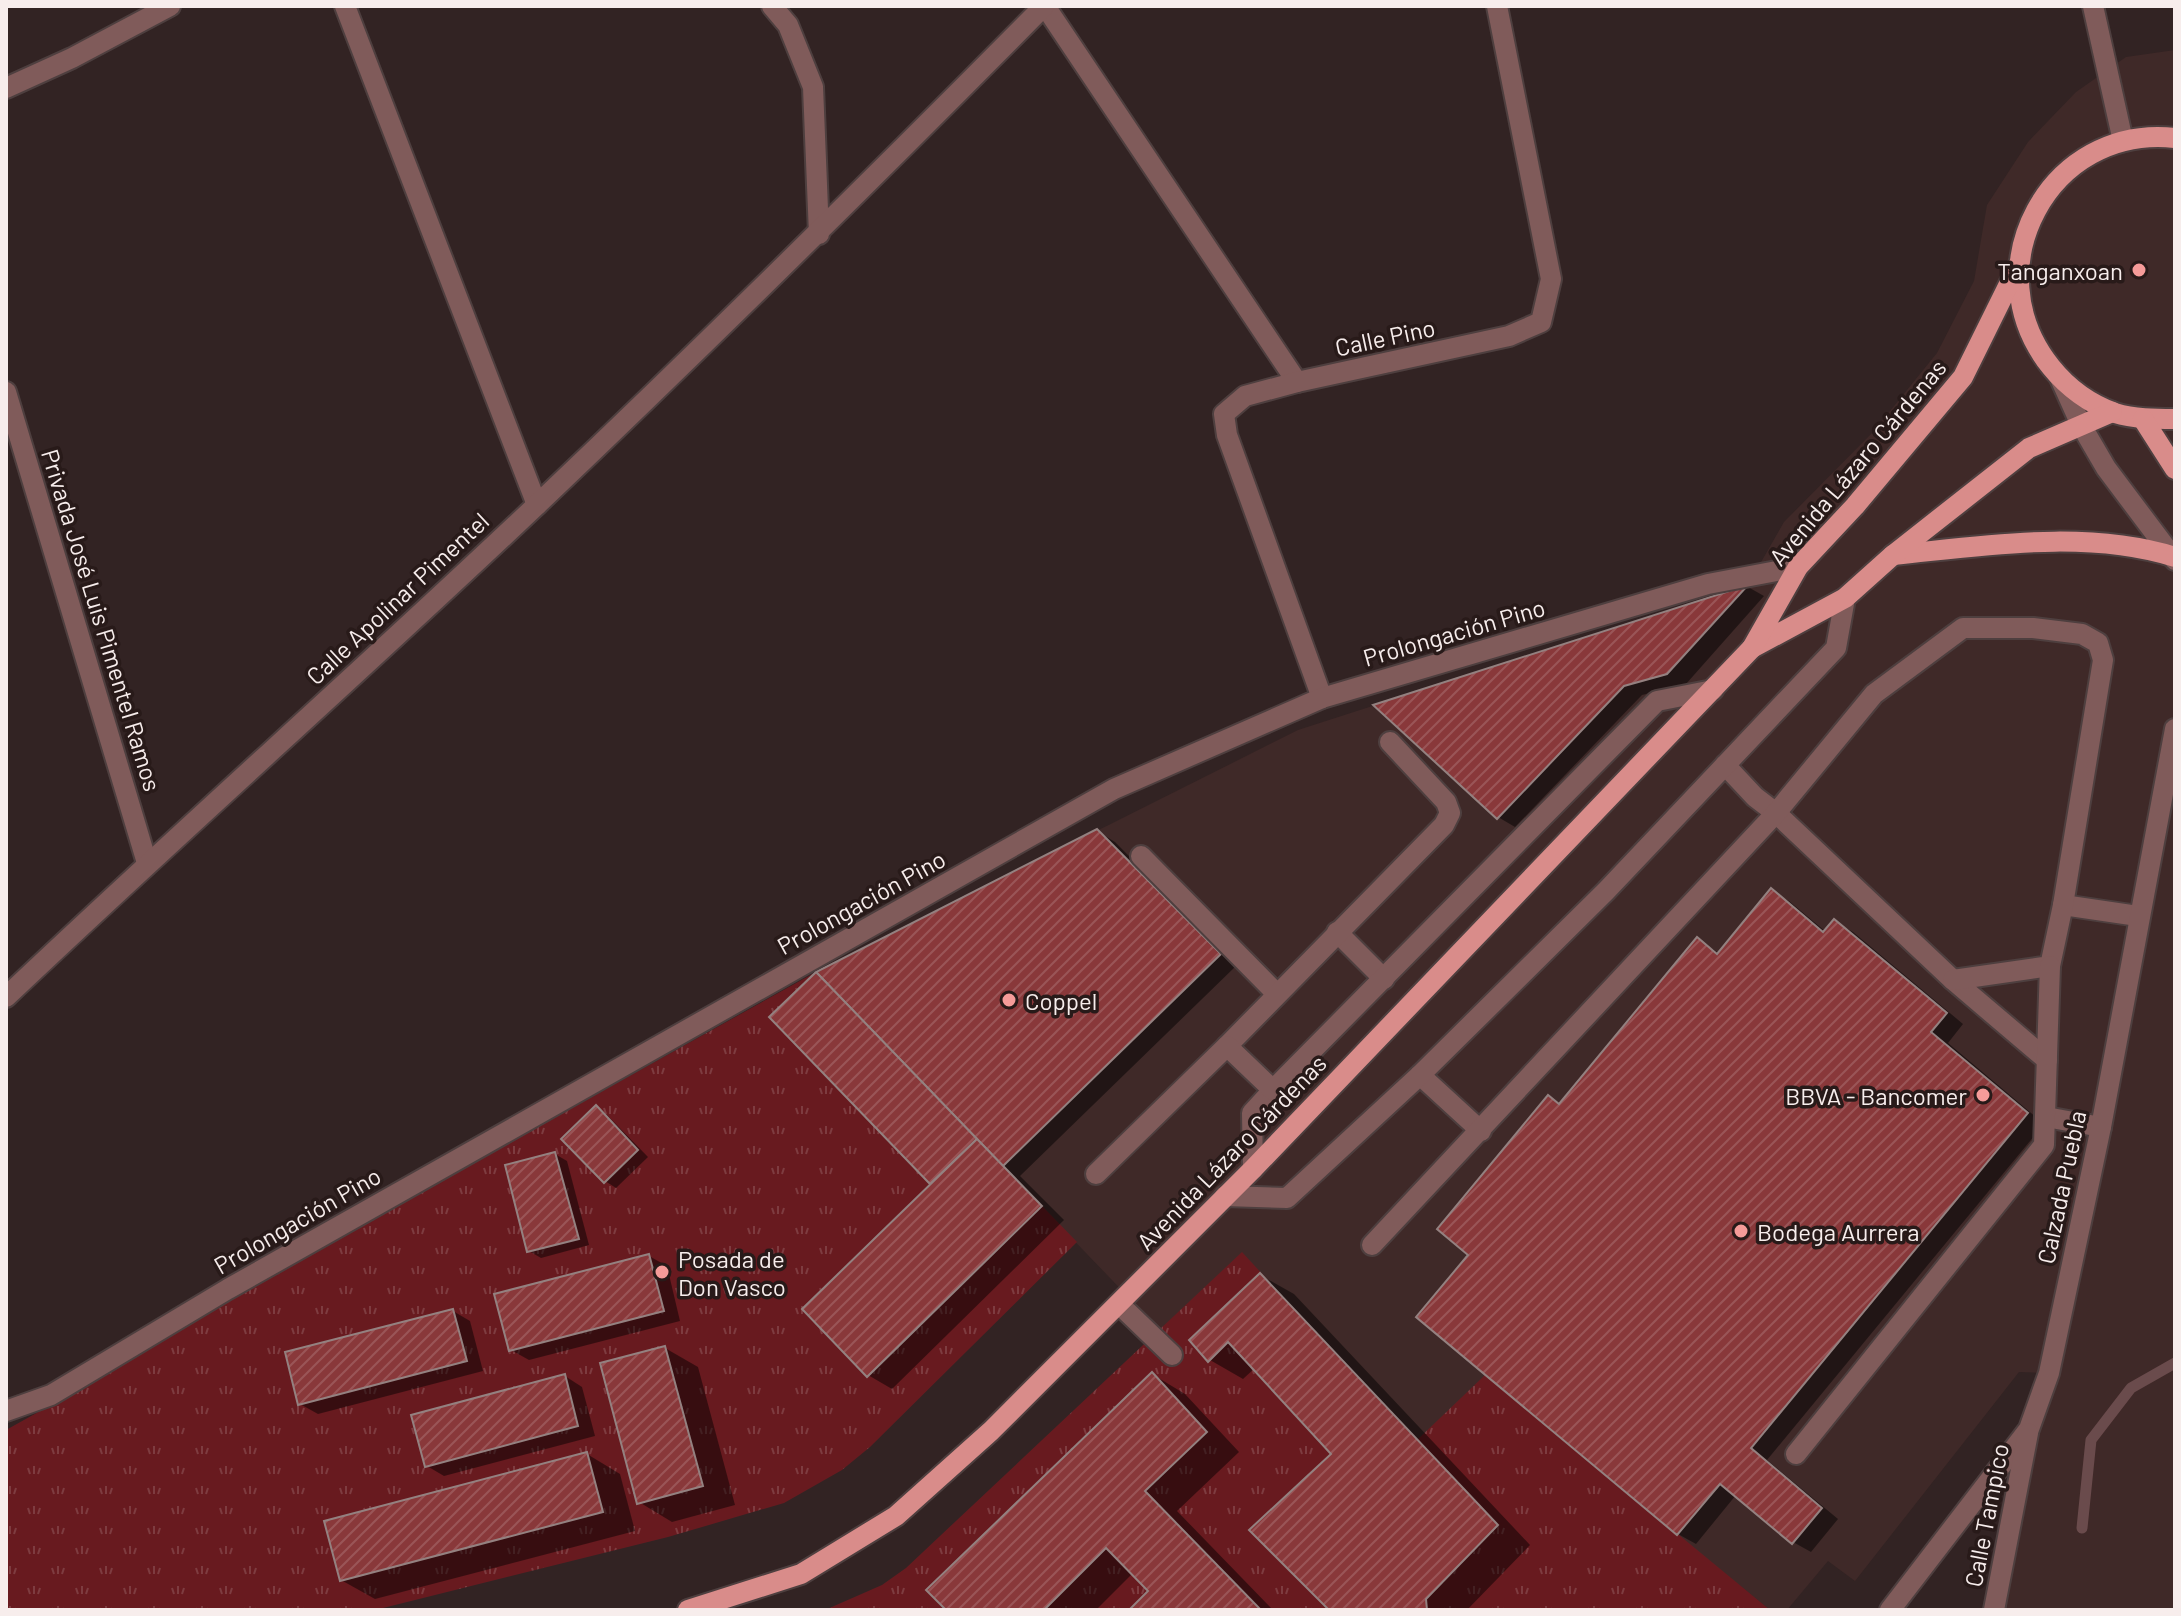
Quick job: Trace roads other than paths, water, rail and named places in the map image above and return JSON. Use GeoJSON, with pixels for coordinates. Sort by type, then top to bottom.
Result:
{"type":"FeatureCollection","features":[{"type":"Feature","properties":{"kind":"main road"},"geometry":{"type":"LineString","coordinates":[[2175,138],[2157,136],[2123,141],[2092,153],[2056,182],[2041,200],[2026,230],[2019,264],[2019,295],[2027,326],[2041,354],[2060,378],[2085,398],[2112,412],[2143,419],[2175,419]]}},
{"type":"Feature","properties":{"kind":"main road","name":"Avenida Lázaro Cárdenas"},"geometry":{"type":"LineString","coordinates":[[688,1610],[801,1574],[896,1516],[991,1431],[1253,1169],[1752,648],[1798,567],[1855,506],[1963,377],[2019,264]]}},
{"type":"Feature","properties":{"kind":"main road","name":"Avenida Lázaro Cárdenas"},"geometry":{"type":"LineString","coordinates":[[1752,648],[1845,598],[1893,555],[2029,448],[2112,412]]}},
{"type":"Feature","properties":{"kind":"main road"},"geometry":{"type":"LineString","coordinates":[[2143,419],[2175,469]]}},
{"type":"Feature","properties":{"kind":"main road"},"geometry":{"type":"LineString","coordinates":[[1893,555],[2038,543],[2101,543],[2174,558]]}},
{"type":"Feature","properties":{"kind":"street"},"geometry":{"type":"LineString","coordinates":[[6,88],[72,58],[170,6]]}},
{"type":"Feature","properties":{"kind":"street"},"geometry":{"type":"LineString","coordinates":[[345,6],[537,505]]}},
{"type":"Feature","properties":{"kind":"street"},"geometry":{"type":"LineString","coordinates":[[772,6],[788,25],[813,87],[819,234]]}},
{"type":"Feature","properties":{"kind":"street"},"geometry":{"type":"LineString","coordinates":[[1044,6],[1297,382]]}},
{"type":"Feature","properties":{"kind":"street","name":"Calle Apolinar Pimentel"},"geometry":{"type":"LineString","coordinates":[[6,997],[147,863],[537,505],[819,234],[1044,6]]}},
{"type":"Feature","properties":{"kind":"street","name":"Calle Pino"},"geometry":{"type":"LineString","coordinates":[[1322,698],[1227,435],[1224,414],[1245,396],[1509,336],[1541,322],[1551,279],[1497,6]]}},
{"type":"Feature","properties":{"kind":"street"},"geometry":{"type":"LineString","coordinates":[[2098,9],[2123,141]]}},
{"type":"Feature","properties":{"kind":"street"},"geometry":{"type":"LineString","coordinates":[[2060,378],[2081,425],[2106,468],[2174,558]]}},
{"type":"Feature","properties":{"kind":"street","name":"Privada José Luis Pimentel Ramos"},"geometry":{"type":"LineString","coordinates":[[6,392],[147,863]]}},
{"type":"Feature","properties":{"kind":"street","name":"Prolongación Pino"},"geometry":{"type":"LineString","coordinates":[[6,1411],[51,1395],[228,1289],[1114,789],[1322,698],[1708,584],[1798,567]]}},
{"type":"Feature","properties":{"kind":"street"},"geometry":{"type":"LineString","coordinates":[[1225,1196],[1287,1198],[1420,1075],[1606,891],[1836,648],[1845,598]]}},
{"type":"Feature","properties":{"kind":"street"},"geometry":{"type":"LineString","coordinates":[[1372,1245],[1776,813],[1874,694],[1963,628],[2033,628],[2082,634],[2098,643],[2103,660],[2050,966],[2044,1145],[1796,1454]]}},
{"type":"Feature","properties":{"kind":"street"},"geometry":{"type":"LineString","coordinates":[[1253,1169],[1252,1113],[1273,1090],[1657,701],[1713,690]]}},
{"type":"Feature","properties":{"kind":"street","name":"Calzada Puebla"},"geometry":{"type":"LineString","coordinates":[[1890,1610],[2029,1429],[2049,1373],[2101,1127],[2175,729]]}},
{"type":"Feature","properties":{"kind":"street"},"geometry":{"type":"LineString","coordinates":[[1096,1174],[1444,825],[1450,813],[1446,802],[1390,742]]}},
{"type":"Feature","properties":{"kind":"street"},"geometry":{"type":"LineString","coordinates":[[1725,765],[1755,797],[1776,813],[1953,980],[2047,1060]]}},
{"type":"Feature","properties":{"kind":"street"},"geometry":{"type":"LineString","coordinates":[[1141,856],[1277,994]]}},
{"type":"Feature","properties":{"kind":"street"},"geometry":{"type":"LineString","coordinates":[[2063,905],[2138,916]]}},
{"type":"Feature","properties":{"kind":"street"},"geometry":{"type":"LineString","coordinates":[[1337,932],[1384,979]]}},
{"type":"Feature","properties":{"kind":"street"},"geometry":{"type":"LineString","coordinates":[[1953,980],[2050,966]]}},
{"type":"Feature","properties":{"kind":"street"},"geometry":{"type":"LineString","coordinates":[[1227,1046],[1273,1090]]}},
{"type":"Feature","properties":{"kind":"street"},"geometry":{"type":"LineString","coordinates":[[1420,1075],[1481,1131]]}},
{"type":"Feature","properties":{"kind":"street"},"geometry":{"type":"LineString","coordinates":[[2046,1117],[2101,1127]]}},
{"type":"Feature","properties":{"kind":"street"},"geometry":{"type":"LineString","coordinates":[[1119,1304],[1172,1355]]}},
{"type":"Feature","properties":{"kind":"street","name":"Calle Tampico"},"geometry":{"type":"LineString","coordinates":[[1994,1610],[2029,1429]]}},
{"type":"Feature","properties":{"kind":"waterway"},"geometry":{"type":"LineString","coordinates":[[2082,1528],[2091,1440],[2131,1388],[2175,1363]]}},
{"type":"Feature","properties":{"kind":"place","name":"Tanganxoan"},"geometry":{"type":"Point","coordinates":[2139,270]}},
{"type":"Feature","properties":{"kind":"place","name":"Coppel"},"geometry":{"type":"Point","coordinates":[1009,1000]}},
{"type":"Feature","properties":{"kind":"place","name":"BBVA - Bancomer"},"geometry":{"type":"Point","coordinates":[1983,1095]}},
{"type":"Feature","properties":{"kind":"place","name":"Bodega Aurrera"},"geometry":{"type":"Point","coordinates":[1741,1231]}},
{"type":"Feature","properties":{"kind":"place","name":"Posada de Don Vasco"},"geometry":{"type":"Point","coordinates":[662,1272]}}]}
